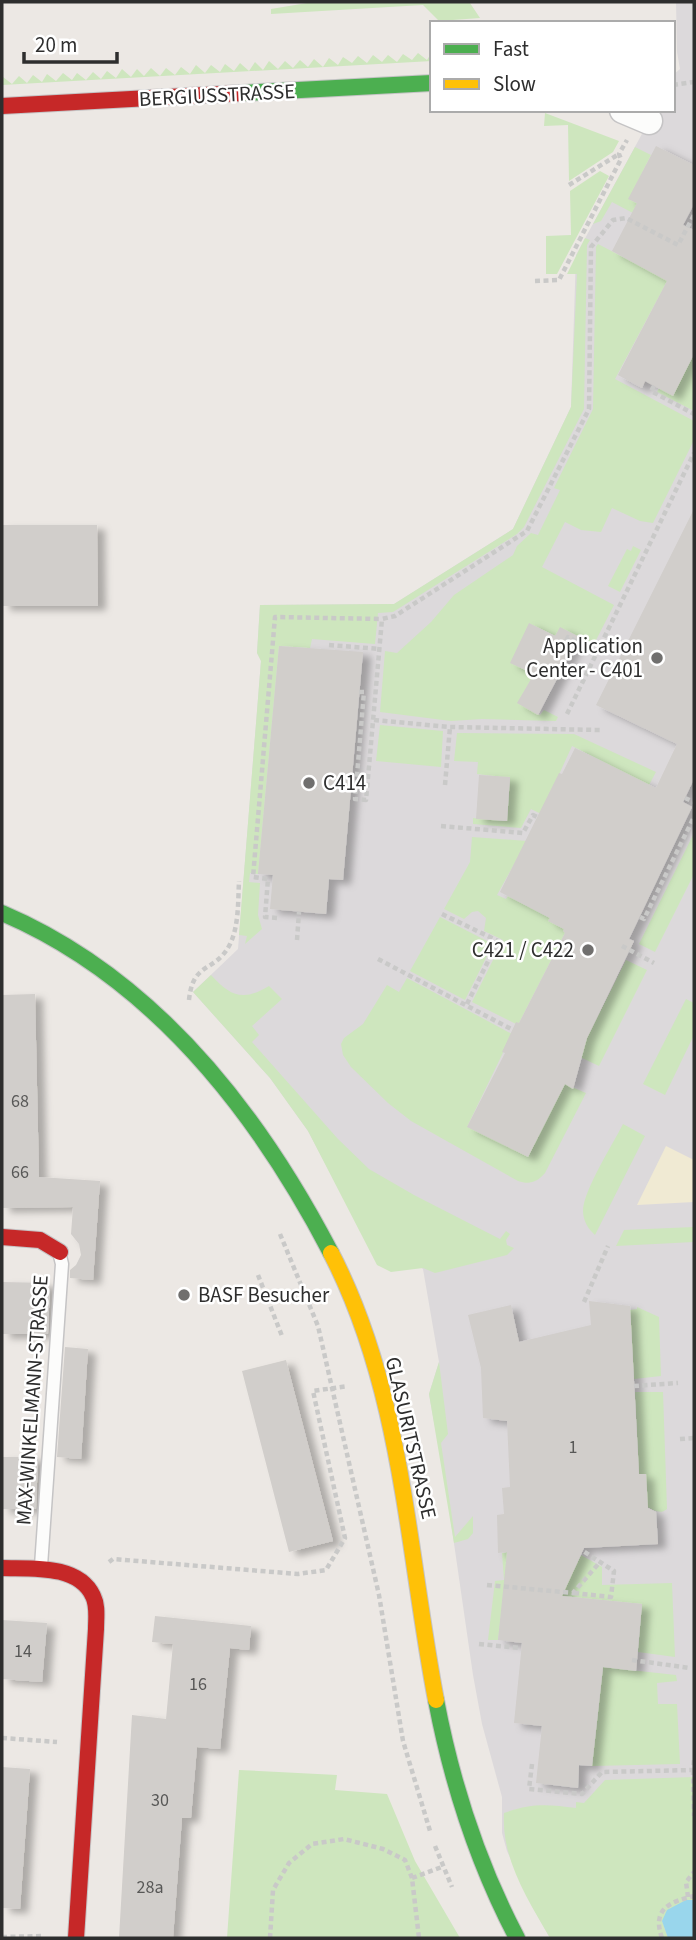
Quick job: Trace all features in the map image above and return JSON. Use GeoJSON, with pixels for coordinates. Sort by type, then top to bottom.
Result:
{"type":"FeatureCollection","features":[{"type":"Feature","properties":{"kind":"main road","name":"BERGIUSSTRASSE"},"geometry":{"type":"LineString","coordinates":[[2,106],[430,83]]}},
{"type":"Feature","properties":{"kind":"main road","name":"GLASURITSTRASSE"},"geometry":{"type":"LineString","coordinates":[[2,914],[24,922],[72,948],[123,985],[170,1026],[247,1116],[289,1176],[325,1241],[380,1380],[412,1531],[433,1684],[453,1782],[489,1882],[517,1938]]}},
{"type":"Feature","properties":{"kind":"main road","name":"MAX-WINKELMANN-STRASSE"},"geometry":{"type":"LineString","coordinates":[[2,1237],[44,1240],[60,1252]]}},
{"type":"Feature","properties":{"kind":"main road"},"geometry":{"type":"LineString","coordinates":[[2,1568],[40,1571],[76,1578],[92,1595],[96,1629],[76,1937]]}},
{"type":"Feature","properties":{"kind":"lane","name":"MAX-WINKELMANN-STRASSE"},"geometry":{"type":"LineString","coordinates":[[40,1571],[62,1264],[60,1252]]}},
{"type":"Feature","properties":{"kind":"path"},"geometry":{"type":"LineString","coordinates":[[675,85],[694,82]]}},
{"type":"Feature","properties":{"kind":"path"},"geometry":{"type":"LineString","coordinates":[[569,185],[619,154],[637,116]]}},
{"type":"Feature","properties":{"kind":"path"},"geometry":{"type":"LineString","coordinates":[[535,281],[559,280],[621,159],[619,154]]}},
{"type":"Feature","properties":{"kind":"path"},"geometry":{"type":"LineString","coordinates":[[277,918],[265,917],[268,879],[253,877],[275,617],[382,619],[395,616],[527,531],[589,409],[592,247],[613,220],[626,218],[678,245],[694,215]]}},
{"type":"Feature","properties":{"kind":"path"},"geometry":{"type":"LineString","coordinates":[[654,386],[651,391],[694,414]]}},
{"type":"Feature","properties":{"kind":"path"},"geometry":{"type":"LineString","coordinates":[[567,714],[694,453]]}},
{"type":"Feature","properties":{"kind":"path"},"geometry":{"type":"LineString","coordinates":[[359,692],[364,692],[355,799],[366,800],[382,619]]}},
{"type":"Feature","properties":{"kind":"path"},"geometry":{"type":"LineString","coordinates":[[566,641],[568,637],[597,652]]}},
{"type":"Feature","properties":{"kind":"path"},"geometry":{"type":"LineString","coordinates":[[329,645],[380,649]]}},
{"type":"Feature","properties":{"kind":"path"},"geometry":{"type":"LineString","coordinates":[[374,720],[450,727],[600,730]]}},
{"type":"Feature","properties":{"kind":"path"},"geometry":{"type":"LineString","coordinates":[[445,785],[450,727]]}},
{"type":"Feature","properties":{"kind":"path"},"geometry":{"type":"LineString","coordinates":[[685,797],[694,802]]}},
{"type":"Feature","properties":{"kind":"path"},"geometry":{"type":"LineString","coordinates":[[441,826],[523,833],[533,815],[539,818]]}},
{"type":"Feature","properties":{"kind":"path"},"geometry":{"type":"LineString","coordinates":[[640,917],[644,919],[694,817]]}},
{"type":"Feature","properties":{"kind":"path"},"geometry":{"type":"LineString","coordinates":[[188,1004],[190,984],[197,974],[221,961],[230,945],[239,881]]}},
{"type":"Feature","properties":{"kind":"path"},"geometry":{"type":"LineString","coordinates":[[296,940],[299,912]]}},
{"type":"Feature","properties":{"kind":"path"},"geometry":{"type":"LineString","coordinates":[[442,914],[498,941],[466,1006]]}},
{"type":"Feature","properties":{"kind":"path"},"geometry":{"type":"LineString","coordinates":[[622,946],[654,962]]}},
{"type":"Feature","properties":{"kind":"path"},"geometry":{"type":"LineString","coordinates":[[378,958],[513,1030]]}},
{"type":"Feature","properties":{"kind":"path"},"geometry":{"type":"LineString","coordinates":[[278,1231],[318,1326],[379,1595],[403,1741],[431,1833]]}},
{"type":"Feature","properties":{"kind":"path"},"geometry":{"type":"LineString","coordinates":[[584,1301],[608,1246]]}},
{"type":"Feature","properties":{"kind":"path"},"geometry":{"type":"LineString","coordinates":[[258,1275],[282,1336]]}},
{"type":"Feature","properties":{"kind":"path"},"geometry":{"type":"LineString","coordinates":[[634,1386],[678,1383]]}},
{"type":"Feature","properties":{"kind":"path"},"geometry":{"type":"LineString","coordinates":[[113,1559],[298,1574],[326,1570],[345,1538],[313,1391],[333,1388]]}},
{"type":"Feature","properties":{"kind":"path"},"geometry":{"type":"LineString","coordinates":[[680,1439],[694,1438]]}},
{"type":"Feature","properties":{"kind":"path"},"geometry":{"type":"LineString","coordinates":[[487,1585],[611,1597],[614,1571],[583,1551]]}},
{"type":"Feature","properties":{"kind":"path"},"geometry":{"type":"LineString","coordinates":[[573,1593],[600,1562]]}},
{"type":"Feature","properties":{"kind":"path"},"geometry":{"type":"LineString","coordinates":[[479,1644],[520,1648]]}},
{"type":"Feature","properties":{"kind":"path"},"geometry":{"type":"LineString","coordinates":[[632,1660],[690,1668]]}},
{"type":"Feature","properties":{"kind":"path"},"geometry":{"type":"LineString","coordinates":[[2,1738],[89,1745]]}},
{"type":"Feature","properties":{"kind":"path"},"geometry":{"type":"LineString","coordinates":[[694,1759],[694,1816]]}},
{"type":"Feature","properties":{"kind":"path"},"geometry":{"type":"LineString","coordinates":[[531,1764],[529,1788],[582,1794],[602,1772],[693,1770]]}},
{"type":"Feature","properties":{"kind":"path"},"geometry":{"type":"LineString","coordinates":[[270,1938],[273,1890],[289,1863],[312,1844],[344,1839],[383,1849],[405,1860],[412,1878],[419,1938]]}},
{"type":"Feature","properties":{"kind":"path"},"geometry":{"type":"LineString","coordinates":[[412,1878],[442,1867],[435,1844]]}},
{"type":"Feature","properties":{"kind":"path"},"geometry":{"type":"LineString","coordinates":[[688,1898],[685,1882],[694,1872]]}},
{"type":"Feature","properties":{"kind":"path"},"geometry":{"type":"LineString","coordinates":[[662,1938],[657,1923],[661,1912],[668,1905],[694,1896]]}},
{"type":"Feature","properties":{"kind":"path"},"geometry":{"type":"LineString","coordinates":[[2,1937],[76,1937]]}},
{"type":"Feature","properties":{"kind":"shaded area"},"geometry":{"type":"Polygon","coordinates":[[[676,2],[694,2],[694,1938],[550,1938],[532,1906],[507,1851],[502,1833],[502,1797],[482,1724],[473,1675],[446,1488],[429,1394],[439,1362],[423,1269],[360,1229],[308,1131],[270,1078],[193,992],[238,949],[261,661],[257,653],[260,605],[394,604],[513,529],[571,407],[576,255],[654,112],[675,112],[675,73],[680,69],[676,2]]]}},
{"type":"Feature","properties":{"kind":"green space"},"geometry":{"type":"Polygon","coordinates":[[[313,2],[490,2],[470,3],[480,18],[439,21],[423,5],[271,14],[271,9],[313,2]]]}},
{"type":"Feature","properties":{"kind":"green space"},"geometry":{"type":"Polygon","coordinates":[[[418,53],[427,60],[430,55],[430,61],[2,85],[3,77],[12,84],[19,76],[27,83],[33,75],[42,82],[47,74],[56,81],[63,73],[72,80],[77,73],[86,80],[93,72],[101,79],[107,71],[116,78],[122,69],[131,77],[137,69],[144,76],[151,68],[160,76],[166,68],[175,75],[181,67],[190,74],[196,65],[205,73],[211,65],[220,72],[225,64],[234,71],[240,63],[249,71],[255,62],[263,70],[269,61],[278,69],[285,61],[293,68],[300,60],[308,67],[314,59],[323,67],[329,58],[338,65],[343,57],[352,63],[358,56],[367,63],[373,55],[382,62],[388,55],[397,62],[403,54],[412,60],[418,53]]]}},
{"type":"Feature","properties":{"kind":"green space"},"geometry":{"type":"Polygon","coordinates":[[[545,113],[619,141],[613,152],[569,181],[568,125],[544,126],[545,113]]]}},
{"type":"Feature","properties":{"kind":"green space"},"geometry":{"type":"Polygon","coordinates":[[[635,147],[651,155],[629,199],[682,227],[667,231],[612,202],[601,221],[593,224],[635,147]]]}},
{"type":"Feature","properties":{"kind":"green space"},"geometry":{"type":"Polygon","coordinates":[[[600,171],[609,176],[557,274],[546,274],[546,236],[571,235],[570,191],[600,171]]]}},
{"type":"Feature","properties":{"kind":"green space"},"geometry":{"type":"Polygon","coordinates":[[[585,238],[590,240],[587,245],[584,409],[524,527],[393,612],[378,613],[375,644],[312,639],[310,648],[279,646],[258,874],[250,873],[249,882],[260,883],[258,915],[262,929],[245,944],[247,936],[239,935],[261,661],[257,653],[260,605],[394,604],[513,529],[571,407],[577,274],[567,274],[585,238]]]}},
{"type":"Feature","properties":{"kind":"green space"},"geometry":{"type":"Polygon","coordinates":[[[598,244],[648,270],[680,257],[615,379],[694,421],[694,440],[653,523],[640,521],[612,508],[601,532],[581,530],[565,522],[542,567],[614,605],[594,644],[565,630],[560,638],[530,624],[511,663],[534,674],[518,703],[540,715],[544,710],[558,717],[556,721],[451,721],[380,712],[385,651],[397,653],[431,622],[454,595],[513,555],[517,546],[531,533],[538,535],[560,490],[554,488],[593,409],[598,244]]]}},
{"type":"Feature","properties":{"kind":"green space"},"geometry":{"type":"Polygon","coordinates":[[[694,354],[694,411],[657,392],[659,388],[673,395],[694,354]]]}},
{"type":"Feature","properties":{"kind":"green space"},"geometry":{"type":"Polygon","coordinates":[[[633,546],[641,550],[620,592],[608,586],[627,549],[631,551],[633,546]]]}},
{"type":"Feature","properties":{"kind":"green space"},"geometry":{"type":"Polygon","coordinates":[[[380,725],[443,731],[441,767],[376,761],[380,725]]]}},
{"type":"Feature","properties":{"kind":"green space"},"geometry":{"type":"Polygon","coordinates":[[[457,733],[574,734],[656,772],[649,785],[572,746],[541,814],[531,809],[521,828],[473,824],[473,818],[507,821],[510,778],[477,774],[478,762],[454,761],[457,733]]]}},
{"type":"Feature","properties":{"kind":"green space"},"geometry":{"type":"Polygon","coordinates":[[[694,833],[694,874],[655,952],[639,944],[694,833]]]}},
{"type":"Feature","properties":{"kind":"green space"},"geometry":{"type":"Polygon","coordinates":[[[472,837],[527,841],[497,895],[506,899],[508,896],[550,918],[549,921],[564,929],[565,933],[519,1023],[516,1024],[472,1002],[503,940],[484,931],[486,918],[478,911],[472,912],[464,919],[444,909],[470,862],[472,837]]]}},
{"type":"Feature","properties":{"kind":"green space"},"geometry":{"type":"Polygon","coordinates":[[[440,917],[493,944],[465,1000],[410,971],[440,917]]]}},
{"type":"Feature","properties":{"kind":"green space"},"geometry":{"type":"Polygon","coordinates":[[[626,960],[647,970],[599,1066],[579,1054],[626,960]]]}},
{"type":"Feature","properties":{"kind":"green space"},"geometry":{"type":"Polygon","coordinates":[[[211,975],[231,992],[252,994],[269,986],[282,999],[252,1026],[259,1035],[252,1042],[338,1139],[369,1169],[500,1239],[506,1231],[510,1234],[506,1240],[507,1245],[514,1248],[507,1255],[435,1273],[423,1268],[391,1272],[377,1265],[308,1131],[270,1078],[193,992],[211,975]]]}},
{"type":"Feature","properties":{"kind":"green space"},"geometry":{"type":"Polygon","coordinates":[[[407,978],[512,1034],[467,1127],[565,1084],[586,1093],[545,1173],[539,1179],[530,1183],[518,1181],[411,1121],[388,1103],[351,1067],[343,1055],[341,1044],[344,1038],[363,1024],[387,985],[399,992],[407,978]]]}},
{"type":"Feature","properties":{"kind":"green space"},"geometry":{"type":"Polygon","coordinates":[[[686,999],[694,1003],[694,1035],[665,1095],[643,1084],[686,999]]]}},
{"type":"Feature","properties":{"kind":"green space"},"geometry":{"type":"Polygon","coordinates":[[[623,1124],[645,1136],[595,1235],[585,1221],[584,1202],[623,1124]]]}},
{"type":"Feature","properties":{"kind":"green space"},"geometry":{"type":"Polygon","coordinates":[[[694,1227],[694,1242],[616,1246],[624,1230],[694,1227]]]}},
{"type":"Feature","properties":{"kind":"green space"},"geometry":{"type":"Polygon","coordinates":[[[637,1307],[659,1317],[661,1376],[634,1379],[630,1310],[637,1307]]]}},
{"type":"Feature","properties":{"kind":"green space"},"geometry":{"type":"Polygon","coordinates":[[[439,1362],[448,1434],[441,1443],[455,1537],[473,1516],[473,1533],[468,1539],[454,1543],[429,1394],[439,1362]]]}},
{"type":"Feature","properties":{"kind":"green space"},"geometry":{"type":"Polygon","coordinates":[[[635,1392],[663,1392],[667,1509],[662,1512],[647,1507],[646,1474],[639,1474],[635,1392]]]}},
{"type":"Feature","properties":{"kind":"green space"},"geometry":{"type":"Polygon","coordinates":[[[509,1552],[574,1570],[581,1555],[602,1567],[602,1585],[672,1583],[675,1657],[638,1652],[642,1604],[504,1590],[498,1640],[488,1640],[495,1581],[504,1580],[502,1553],[509,1552]]]}},
{"type":"Feature","properties":{"kind":"green space"},"geometry":{"type":"Polygon","coordinates":[[[603,1667],[676,1675],[677,1681],[657,1683],[658,1704],[677,1704],[680,1764],[592,1766],[603,1667]]]}},
{"type":"Feature","properties":{"kind":"green space"},"geometry":{"type":"Polygon","coordinates":[[[239,1770],[337,1775],[335,1790],[387,1794],[415,1861],[460,1938],[227,1938],[239,1770]]]}},
{"type":"Feature","properties":{"kind":"green space"},"geometry":{"type":"Polygon","coordinates":[[[694,1777],[694,1900],[686,1900],[662,1921],[668,1938],[550,1938],[525,1894],[511,1862],[504,1830],[504,1813],[539,1805],[576,1808],[576,1802],[584,1803],[605,1780],[694,1777]]]}},
{"type":"Feature","properties":{"kind":"sand"},"geometry":{"type":"Polygon","coordinates":[[[666,1146],[694,1160],[694,1202],[637,1205],[666,1146]]]}},
{"type":"Feature","properties":{"kind":"water"},"geometry":{"type":"Polygon","coordinates":[[[686,1900],[694,1900],[694,1938],[668,1938],[662,1921],[667,1910],[686,1900]]]}},
{"type":"Feature","properties":{"kind":"building"},"geometry":{"type":"Polygon","coordinates":[[[656,146],[694,165],[694,204],[683,225],[694,230],[694,354],[673,396],[645,381],[642,388],[618,375],[667,281],[612,251],[637,203],[628,199],[656,146]]]}},
{"type":"Feature","properties":{"kind":"building","name":"C421 / C422"},"geometry":{"type":"Polygon","coordinates":[[[694,509],[694,779],[683,802],[692,807],[629,939],[634,941],[587,1038],[573,1089],[565,1084],[528,1157],[467,1127],[505,1053],[502,1052],[516,1022],[519,1023],[565,933],[564,929],[548,921],[550,918],[500,892],[559,773],[562,774],[575,748],[656,788],[677,744],[596,705],[694,509]]]}},
{"type":"Feature","properties":{"kind":"building"},"geometry":{"type":"Polygon","coordinates":[[[2,525],[97,525],[98,606],[2,606],[2,525]]]}},
{"type":"Feature","properties":{"kind":"building"},"geometry":{"type":"Polygon","coordinates":[[[529,623],[555,636],[560,627],[579,637],[538,715],[517,703],[534,674],[510,663],[529,623]]]}},
{"type":"Feature","properties":{"kind":"building","name":"C414"},"geometry":{"type":"Polygon","coordinates":[[[279,646],[363,652],[343,880],[329,879],[326,914],[270,909],[273,875],[258,874],[279,646]]]}},
{"type":"Feature","properties":{"kind":"building"},"geometry":{"type":"Polygon","coordinates":[[[479,775],[510,777],[507,821],[476,819],[479,775]]]}},
{"type":"Feature","properties":{"kind":"building"},"geometry":{"type":"Polygon","coordinates":[[[35,994],[39,1177],[100,1181],[93,1280],[70,1278],[70,1270],[81,1255],[79,1244],[71,1234],[73,1207],[2,1208],[2,995],[35,994]]]}},
{"type":"Feature","properties":{"kind":"building"},"geometry":{"type":"Polygon","coordinates":[[[2,1282],[50,1283],[48,1334],[2,1334],[2,1282]]]}},
{"type":"Feature","properties":{"kind":"building"},"geometry":{"type":"Polygon","coordinates":[[[589,1301],[630,1306],[639,1474],[646,1474],[648,1508],[656,1512],[658,1544],[584,1548],[562,1596],[642,1604],[636,1671],[603,1667],[592,1766],[579,1765],[578,1788],[536,1783],[542,1726],[514,1723],[522,1643],[498,1640],[507,1552],[498,1553],[497,1515],[504,1514],[502,1488],[510,1487],[507,1421],[483,1418],[481,1368],[468,1315],[511,1305],[519,1342],[591,1325],[589,1301]]]}},
{"type":"Feature","properties":{"kind":"building"},"geometry":{"type":"Polygon","coordinates":[[[65,1347],[88,1349],[81,1459],[57,1457],[65,1347]]]}},
{"type":"Feature","properties":{"kind":"building"},"geometry":{"type":"Polygon","coordinates":[[[286,1360],[333,1541],[289,1552],[242,1371],[286,1360]]]}},
{"type":"Feature","properties":{"kind":"building"},"geometry":{"type":"Polygon","coordinates":[[[2,1457],[38,1457],[36,1509],[2,1509],[2,1457]]]}},
{"type":"Feature","properties":{"kind":"building"},"geometry":{"type":"Polygon","coordinates":[[[155,1616],[251,1626],[249,1650],[230,1648],[220,1749],[197,1747],[191,1818],[182,1818],[173,1938],[119,1938],[132,1715],[166,1719],[173,1644],[152,1642],[155,1616]]]}},
{"type":"Feature","properties":{"kind":"building"},"geometry":{"type":"Polygon","coordinates":[[[2,1620],[47,1623],[42,1682],[2,1679],[2,1620]]]}},
{"type":"Feature","properties":{"kind":"building"},"geometry":{"type":"Polygon","coordinates":[[[2,1767],[30,1769],[20,1909],[2,1908],[2,1767]]]}},
{"type":"Feature","properties":{"kind":"traffic: fast"},"geometry":{"type":"LineString","coordinates":[[242,93],[430,83]]}},
{"type":"Feature","properties":{"kind":"traffic: fast"},"geometry":{"type":"LineString","coordinates":[[2,913],[56,940],[106,973],[153,1011],[195,1054],[234,1100],[269,1149],[302,1200],[331,1253]]}},
{"type":"Feature","properties":{"kind":"traffic: fast"},"geometry":{"type":"LineString","coordinates":[[436,1700],[450,1762],[468,1822],[490,1881],[517,1938]]}},
{"type":"Feature","properties":{"kind":"traffic: slow"},"geometry":{"type":"LineString","coordinates":[[331,1253],[355,1306],[374,1360],[388,1416],[400,1472],[436,1700]]}},
{"type":"Feature","properties":{"kind":"traffic: jam"},"geometry":{"type":"LineString","coordinates":[[2,106],[242,93]]}},
{"type":"Feature","properties":{"kind":"traffic: jam"},"geometry":{"type":"LineString","coordinates":[[2,1237],[40,1240],[60,1252]]}},
{"type":"Feature","properties":{"kind":"traffic: jam"},"geometry":{"type":"LineString","coordinates":[[2,1568],[65,1573],[86,1586],[96,1604],[76,1938]]}},
{"type":"Feature","properties":{"kind":"place","name":"Application Center - C401"},"geometry":{"type":"Point","coordinates":[657,658]}},
{"type":"Feature","properties":{"kind":"place","name":"C414"},"geometry":{"type":"Point","coordinates":[309,783]}},
{"type":"Feature","properties":{"kind":"place","name":"C421 / C422"},"geometry":{"type":"Point","coordinates":[588,950]}},
{"type":"Feature","properties":{"kind":"place","name":"BASF Besucher"},"geometry":{"type":"Point","coordinates":[184,1295]}}]}
